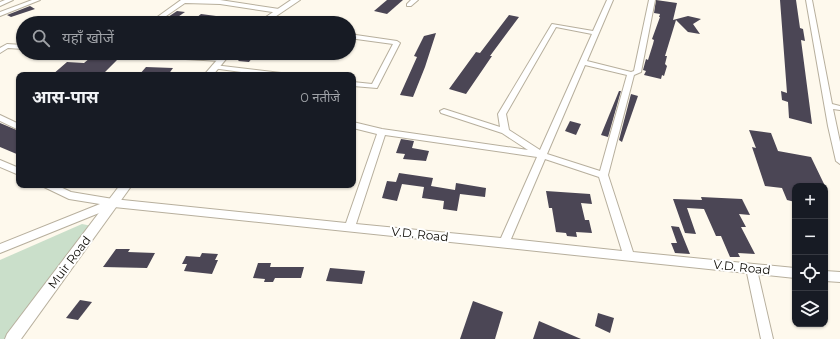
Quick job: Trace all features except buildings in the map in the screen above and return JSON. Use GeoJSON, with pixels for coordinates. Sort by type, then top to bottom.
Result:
{"type":"FeatureCollection","features":[{"type":"Feature","properties":{"kind":"main road"},"geometry":{"type":"LineString","coordinates":[[272,16],[296,0]]}},
{"type":"Feature","properties":{"kind":"main road"},"geometry":{"type":"LineString","coordinates":[[211,72],[221,60]]}},
{"type":"Feature","properties":{"kind":"main road","name":"Muir Road"},"geometry":{"type":"LineString","coordinates":[[12,339],[124,188]]}},
{"type":"Feature","properties":{"kind":"street"},"geometry":{"type":"LineString","coordinates":[[0,4],[10,0]]}},
{"type":"Feature","properties":{"kind":"street"},"geometry":{"type":"LineString","coordinates":[[0,14],[35,0]]}},
{"type":"Feature","properties":{"kind":"street"},"geometry":{"type":"LineString","coordinates":[[162,16],[184,0],[220,2],[279,11]]}},
{"type":"Feature","properties":{"kind":"street"},"geometry":{"type":"LineString","coordinates":[[409,5],[415,0]]}},
{"type":"Feature","properties":{"kind":"street"},"geometry":{"type":"LineString","coordinates":[[504,243],[610,0]]}},
{"type":"Feature","properties":{"kind":"street"},"geometry":{"type":"LineString","coordinates":[[583,62],[631,74],[637,72],[652,0]]}},
{"type":"Feature","properties":{"kind":"street"},"geometry":{"type":"LineString","coordinates":[[809,0],[828,105],[840,160]]}},
{"type":"Feature","properties":{"kind":"street"},"geometry":{"type":"LineString","coordinates":[[506,130],[502,114],[554,25],[596,33]]}},
{"type":"Feature","properties":{"kind":"street"},"geometry":{"type":"LineString","coordinates":[[356,37],[397,43],[374,86],[356,84]]}},
{"type":"Feature","properties":{"kind":"street"},"geometry":{"type":"LineString","coordinates":[[0,51],[7,46],[16,47]]}},
{"type":"Feature","properties":{"kind":"street"},"geometry":{"type":"LineString","coordinates":[[629,256],[603,175],[631,74]]}},
{"type":"Feature","properties":{"kind":"street"},"geometry":{"type":"LineString","coordinates":[[828,105],[840,108]]}},
{"type":"Feature","properties":{"kind":"street"},"geometry":{"type":"LineString","coordinates":[[444,111],[506,130],[542,155]]}},
{"type":"Feature","properties":{"kind":"street"},"geometry":{"type":"LineString","coordinates":[[0,118],[16,126]]}},
{"type":"Feature","properties":{"kind":"street"},"geometry":{"type":"LineString","coordinates":[[356,126],[382,132],[542,155],[603,175]]}},
{"type":"Feature","properties":{"kind":"street"},"geometry":{"type":"LineString","coordinates":[[350,227],[382,132]]}},
{"type":"Feature","properties":{"kind":"street"},"geometry":{"type":"LineString","coordinates":[[0,163],[16,171]]}},
{"type":"Feature","properties":{"kind":"street","name":"V.D. Road"},"geometry":{"type":"LineString","coordinates":[[54,188],[69,195],[113,203],[792,272]]}},
{"type":"Feature","properties":{"kind":"street"},"geometry":{"type":"LineString","coordinates":[[0,249],[113,203]]}},
{"type":"Feature","properties":{"kind":"street"},"geometry":{"type":"LineString","coordinates":[[751,268],[767,339]]}},
{"type":"Feature","properties":{"kind":"street"},"geometry":{"type":"LineString","coordinates":[[828,276],[840,277]]}},
{"type":"Feature","properties":{"kind":"green space"},"geometry":{"type":"Polygon","coordinates":[[[82,224],[92,226],[5,339],[0,339],[0,260],[82,224]]]}}]}
